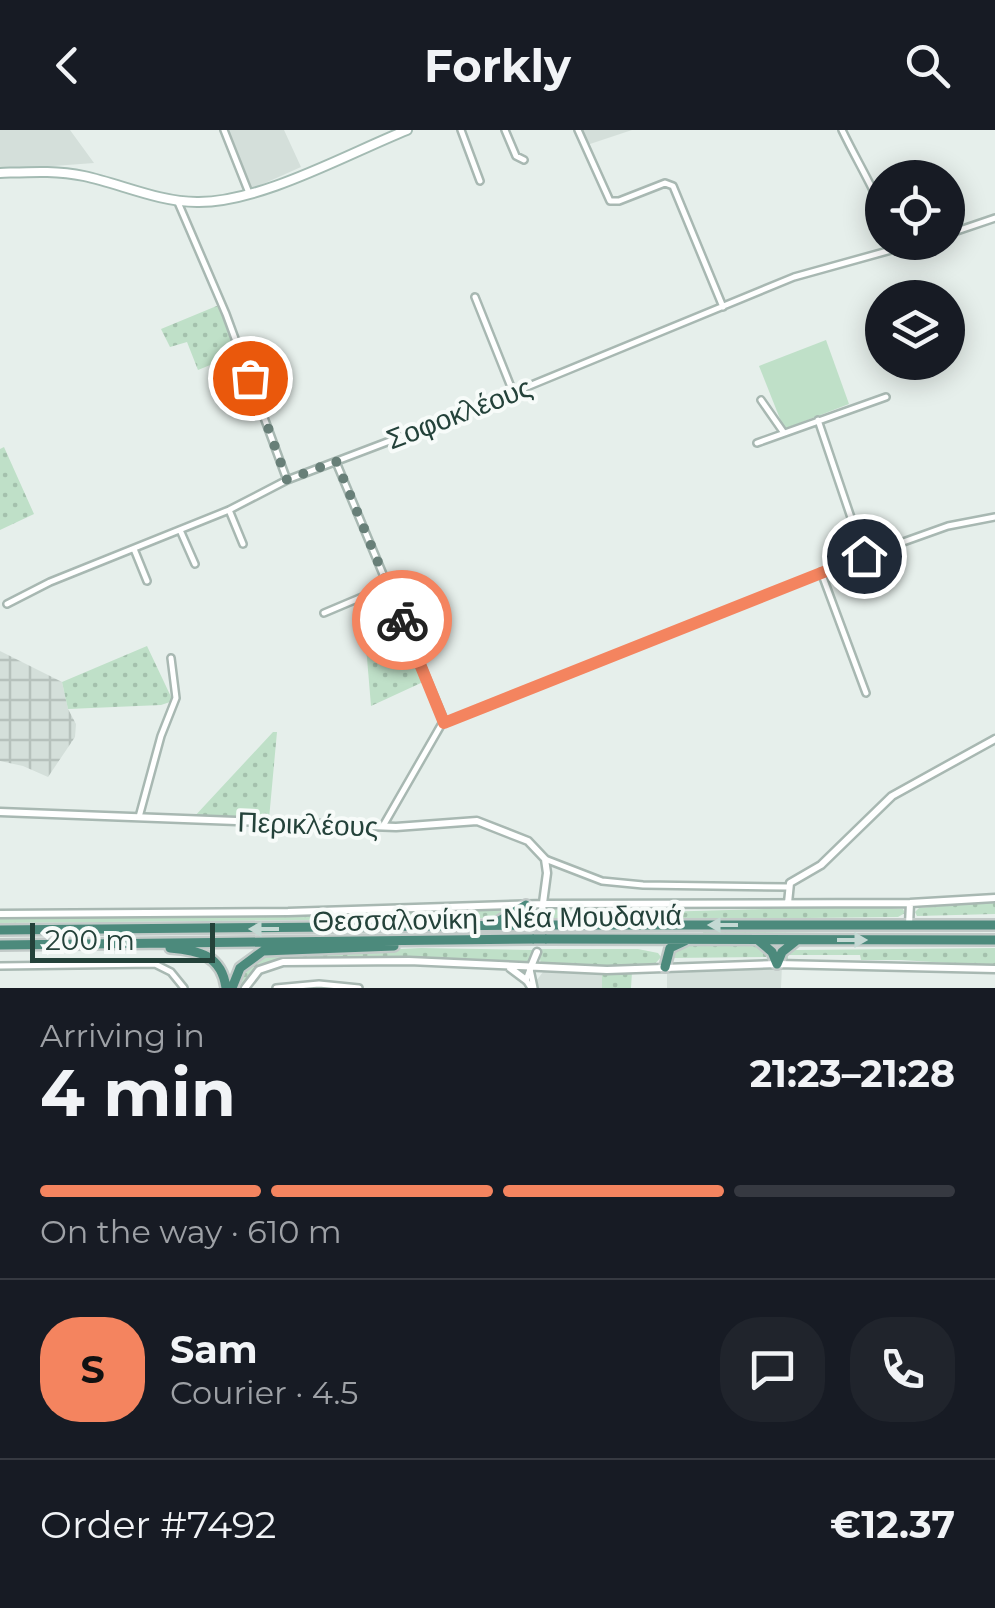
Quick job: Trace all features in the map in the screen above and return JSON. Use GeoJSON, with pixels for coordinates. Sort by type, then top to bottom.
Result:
{"type":"FeatureCollection","features":[{"type":"Feature","properties":{"kind":"highway"},"geometry":{"type":"LineString","coordinates":[[458,925],[504,920],[526,905]]}},
{"type":"Feature","properties":{"kind":"highway","name":"Θεσσαλονίκη - Νέα Μουδανιά"},"geometry":{"type":"LineString","coordinates":[[0,930],[333,929],[541,923],[995,925]]}},
{"type":"Feature","properties":{"kind":"highway","name":"Θεσσαλονίκη - Νέα Μουδανιά"},"geometry":{"type":"LineString","coordinates":[[0,945],[704,938],[995,940]]}},
{"type":"Feature","properties":{"kind":"highway"},"geometry":{"type":"LineString","coordinates":[[664,967],[670,948],[704,938]]}},
{"type":"Feature","properties":{"kind":"highway"},"geometry":{"type":"LineString","coordinates":[[645,939],[661,952],[664,967]]}},
{"type":"Feature","properties":{"kind":"highway"},"geometry":{"type":"LineString","coordinates":[[229,988],[240,968],[263,951],[382,947],[429,940]]}},
{"type":"Feature","properties":{"kind":"highway"},"geometry":{"type":"LineString","coordinates":[[758,940],[772,952],[776,964]]}},
{"type":"Feature","properties":{"kind":"highway"},"geometry":{"type":"LineString","coordinates":[[776,964],[782,952],[797,940]]}},
{"type":"Feature","properties":{"kind":"highway"},"geometry":{"type":"LineString","coordinates":[[28,945],[196,951],[216,961],[229,988]]}},
{"type":"Feature","properties":{"kind":"main road"},"geometry":{"type":"LineString","coordinates":[[0,173],[48,170],[178,200],[210,201],[249,194],[407,130]]}},
{"type":"Feature","properties":{"kind":"street"},"geometry":{"type":"LineString","coordinates":[[224,130],[249,194]]}},
{"type":"Feature","properties":{"kind":"street"},"geometry":{"type":"LineString","coordinates":[[460,130],[480,182]]}},
{"type":"Feature","properties":{"kind":"street"},"geometry":{"type":"LineString","coordinates":[[504,130],[516,156],[524,160]]}},
{"type":"Feature","properties":{"kind":"street"},"geometry":{"type":"LineString","coordinates":[[578,130],[610,202],[664,182],[673,186],[723,307]]}},
{"type":"Feature","properties":{"kind":"street"},"geometry":{"type":"LineString","coordinates":[[842,130],[865,175]]}},
{"type":"Feature","properties":{"kind":"street"},"geometry":{"type":"LineString","coordinates":[[178,200],[226,314],[287,480]]}},
{"type":"Feature","properties":{"kind":"street"},"geometry":{"type":"LineString","coordinates":[[965,228],[995,218]]}},
{"type":"Feature","properties":{"kind":"street","name":"Σοφοκλέους"},"geometry":{"type":"LineString","coordinates":[[6,604],[25,592],[229,510],[287,480],[803,274],[865,256]]}},
{"type":"Feature","properties":{"kind":"street"},"geometry":{"type":"LineString","coordinates":[[475,297],[514,392]]}},
{"type":"Feature","properties":{"kind":"street"},"geometry":{"type":"LineString","coordinates":[[758,443],[886,397]]}},
{"type":"Feature","properties":{"kind":"street"},"geometry":{"type":"LineString","coordinates":[[761,400],[784,433]]}},
{"type":"Feature","properties":{"kind":"street"},"geometry":{"type":"LineString","coordinates":[[818,420],[864,556]]}},
{"type":"Feature","properties":{"kind":"street"},"geometry":{"type":"LineString","coordinates":[[336,461],[444,723]]}},
{"type":"Feature","properties":{"kind":"street"},"geometry":{"type":"LineString","coordinates":[[229,510],[243,544]]}},
{"type":"Feature","properties":{"kind":"street"},"geometry":{"type":"LineString","coordinates":[[383,826],[444,723],[821,572],[936,530],[995,517]]}},
{"type":"Feature","properties":{"kind":"street"},"geometry":{"type":"LineString","coordinates":[[180,530],[195,564]]}},
{"type":"Feature","properties":{"kind":"street"},"geometry":{"type":"LineString","coordinates":[[134,549],[147,582]]}},
{"type":"Feature","properties":{"kind":"street"},"geometry":{"type":"LineString","coordinates":[[821,572],[866,693]]}},
{"type":"Feature","properties":{"kind":"street"},"geometry":{"type":"LineString","coordinates":[[324,613],[388,586]]}},
{"type":"Feature","properties":{"kind":"street"},"geometry":{"type":"LineString","coordinates":[[138,820],[176,698],[171,658]]}},
{"type":"Feature","properties":{"kind":"street"},"geometry":{"type":"LineString","coordinates":[[545,859],[589,878],[612,883],[788,887],[821,865],[892,796],[995,739]]}},
{"type":"Feature","properties":{"kind":"street","name":"Περικλέους"},"geometry":{"type":"LineString","coordinates":[[0,812],[396,827],[477,822],[528,841],[545,859]]}},
{"type":"Feature","properties":{"kind":"street"},"geometry":{"type":"LineString","coordinates":[[391,813],[396,827]]}},
{"type":"Feature","properties":{"kind":"street"},"geometry":{"type":"LineString","coordinates":[[541,923],[545,859]]}},
{"type":"Feature","properties":{"kind":"street"},"geometry":{"type":"LineString","coordinates":[[788,887],[788,902]]}},
{"type":"Feature","properties":{"kind":"street"},"geometry":{"type":"LineString","coordinates":[[0,914],[288,912],[544,904],[910,903],[995,898]]}},
{"type":"Feature","properties":{"kind":"street"},"geometry":{"type":"LineString","coordinates":[[909,925],[910,903]]}},
{"type":"Feature","properties":{"kind":"street"},"geometry":{"type":"LineString","coordinates":[[530,985],[530,968],[537,952]]}},
{"type":"Feature","properties":{"kind":"street"},"geometry":{"type":"LineString","coordinates":[[245,988],[259,970],[283,962],[397,961],[530,968],[776,964],[995,970]]}},
{"type":"Feature","properties":{"kind":"street"},"geometry":{"type":"LineString","coordinates":[[0,966],[155,964],[172,972],[184,988]]}},
{"type":"Feature","properties":{"kind":"street"},"geometry":{"type":"LineString","coordinates":[[504,966],[530,985]]}},
{"type":"Feature","properties":{"kind":"street"},"geometry":{"type":"LineString","coordinates":[[276,988],[319,984],[359,988]]}},
{"type":"Feature","properties":{"kind":"shaded area"},"geometry":{"type":"Polygon","coordinates":[[[0,130],[70,130],[94,163],[0,170],[0,130]]]}},
{"type":"Feature","properties":{"kind":"shaded area"},"geometry":{"type":"Polygon","coordinates":[[[229,130],[284,130],[301,167],[252,189],[229,130]]]}},
{"type":"Feature","properties":{"kind":"shaded area"},"geometry":{"type":"Polygon","coordinates":[[[580,130],[632,130],[587,145],[580,130]]]}},
{"type":"Feature","properties":{"kind":"shaded area"},"geometry":{"type":"Polygon","coordinates":[[[0,651],[62,682],[76,724],[75,737],[48,777],[0,761],[0,651]]]}},
{"type":"Feature","properties":{"kind":"shaded area"},"geometry":{"type":"Polygon","coordinates":[[[782,965],[781,988],[667,988],[667,972],[782,965]]]}},
{"type":"Feature","properties":{"kind":"shaded area"},"geometry":{"type":"Polygon","coordinates":[[[543,972],[602,974],[602,988],[539,988],[536,981],[543,972]]]}},
{"type":"Feature","properties":{"kind":"green space"},"geometry":{"type":"Polygon","coordinates":[[[219,305],[237,354],[198,370],[187,342],[170,347],[161,329],[219,305]]]}},
{"type":"Feature","properties":{"kind":"green space"},"geometry":{"type":"Polygon","coordinates":[[[826,340],[849,404],[784,429],[759,366],[826,340]]]}},
{"type":"Feature","properties":{"kind":"green space"},"geometry":{"type":"Polygon","coordinates":[[[4,447],[34,514],[0,530],[0,449],[4,447]]]}},
{"type":"Feature","properties":{"kind":"green space"},"geometry":{"type":"Polygon","coordinates":[[[401,630],[423,682],[371,706],[366,646],[401,630]]]}},
{"type":"Feature","properties":{"kind":"green space"},"geometry":{"type":"Polygon","coordinates":[[[147,646],[173,701],[161,705],[68,709],[62,682],[147,646]]]}},
{"type":"Feature","properties":{"kind":"green space"},"geometry":{"type":"Polygon","coordinates":[[[277,732],[269,819],[193,818],[277,732]]]}},
{"type":"Feature","properties":{"kind":"green space"},"geometry":{"type":"Polygon","coordinates":[[[995,901],[995,914],[917,916],[915,912],[919,908],[995,901]]]}},
{"type":"Feature","properties":{"kind":"green space"},"geometry":{"type":"Polygon","coordinates":[[[520,908],[502,918],[0,923],[0,915],[520,908]]]}},
{"type":"Feature","properties":{"kind":"green space"},"geometry":{"type":"Polygon","coordinates":[[[890,908],[903,909],[905,913],[898,917],[545,921],[547,909],[659,912],[890,908]]]}},
{"type":"Feature","properties":{"kind":"green space"},"geometry":{"type":"Polygon","coordinates":[[[703,930],[938,930],[703,934],[703,930]]]}},
{"type":"Feature","properties":{"kind":"green space"},"geometry":{"type":"Polygon","coordinates":[[[760,945],[767,950],[766,957],[671,958],[672,950],[681,946],[760,945]]]}},
{"type":"Feature","properties":{"kind":"green space"},"geometry":{"type":"Polygon","coordinates":[[[421,948],[534,950],[524,964],[365,957],[279,959],[261,964],[250,973],[242,988],[235,988],[248,965],[268,955],[421,948]]]}},
{"type":"Feature","properties":{"kind":"green space"},"geometry":{"type":"Polygon","coordinates":[[[995,948],[995,966],[861,960],[860,955],[788,955],[788,960],[783,960],[784,955],[795,950],[995,948]]]}},
{"type":"Feature","properties":{"kind":"green space"},"geometry":{"type":"Polygon","coordinates":[[[538,949],[638,949],[661,957],[655,964],[573,967],[541,964],[538,949]]]}},
{"type":"Feature","properties":{"kind":"green space"},"geometry":{"type":"Polygon","coordinates":[[[632,972],[631,988],[602,988],[602,974],[632,972]]]}},
{"type":"Feature","properties":{"kind":"way so far"},"geometry":{"type":"LineString","coordinates":[[250,378],[287,480],[336,461],[402,620]]}},
{"type":"Feature","properties":{"kind":"route"},"geometry":{"type":"LineString","coordinates":[[402,620],[444,723],[864,556]]}}]}
